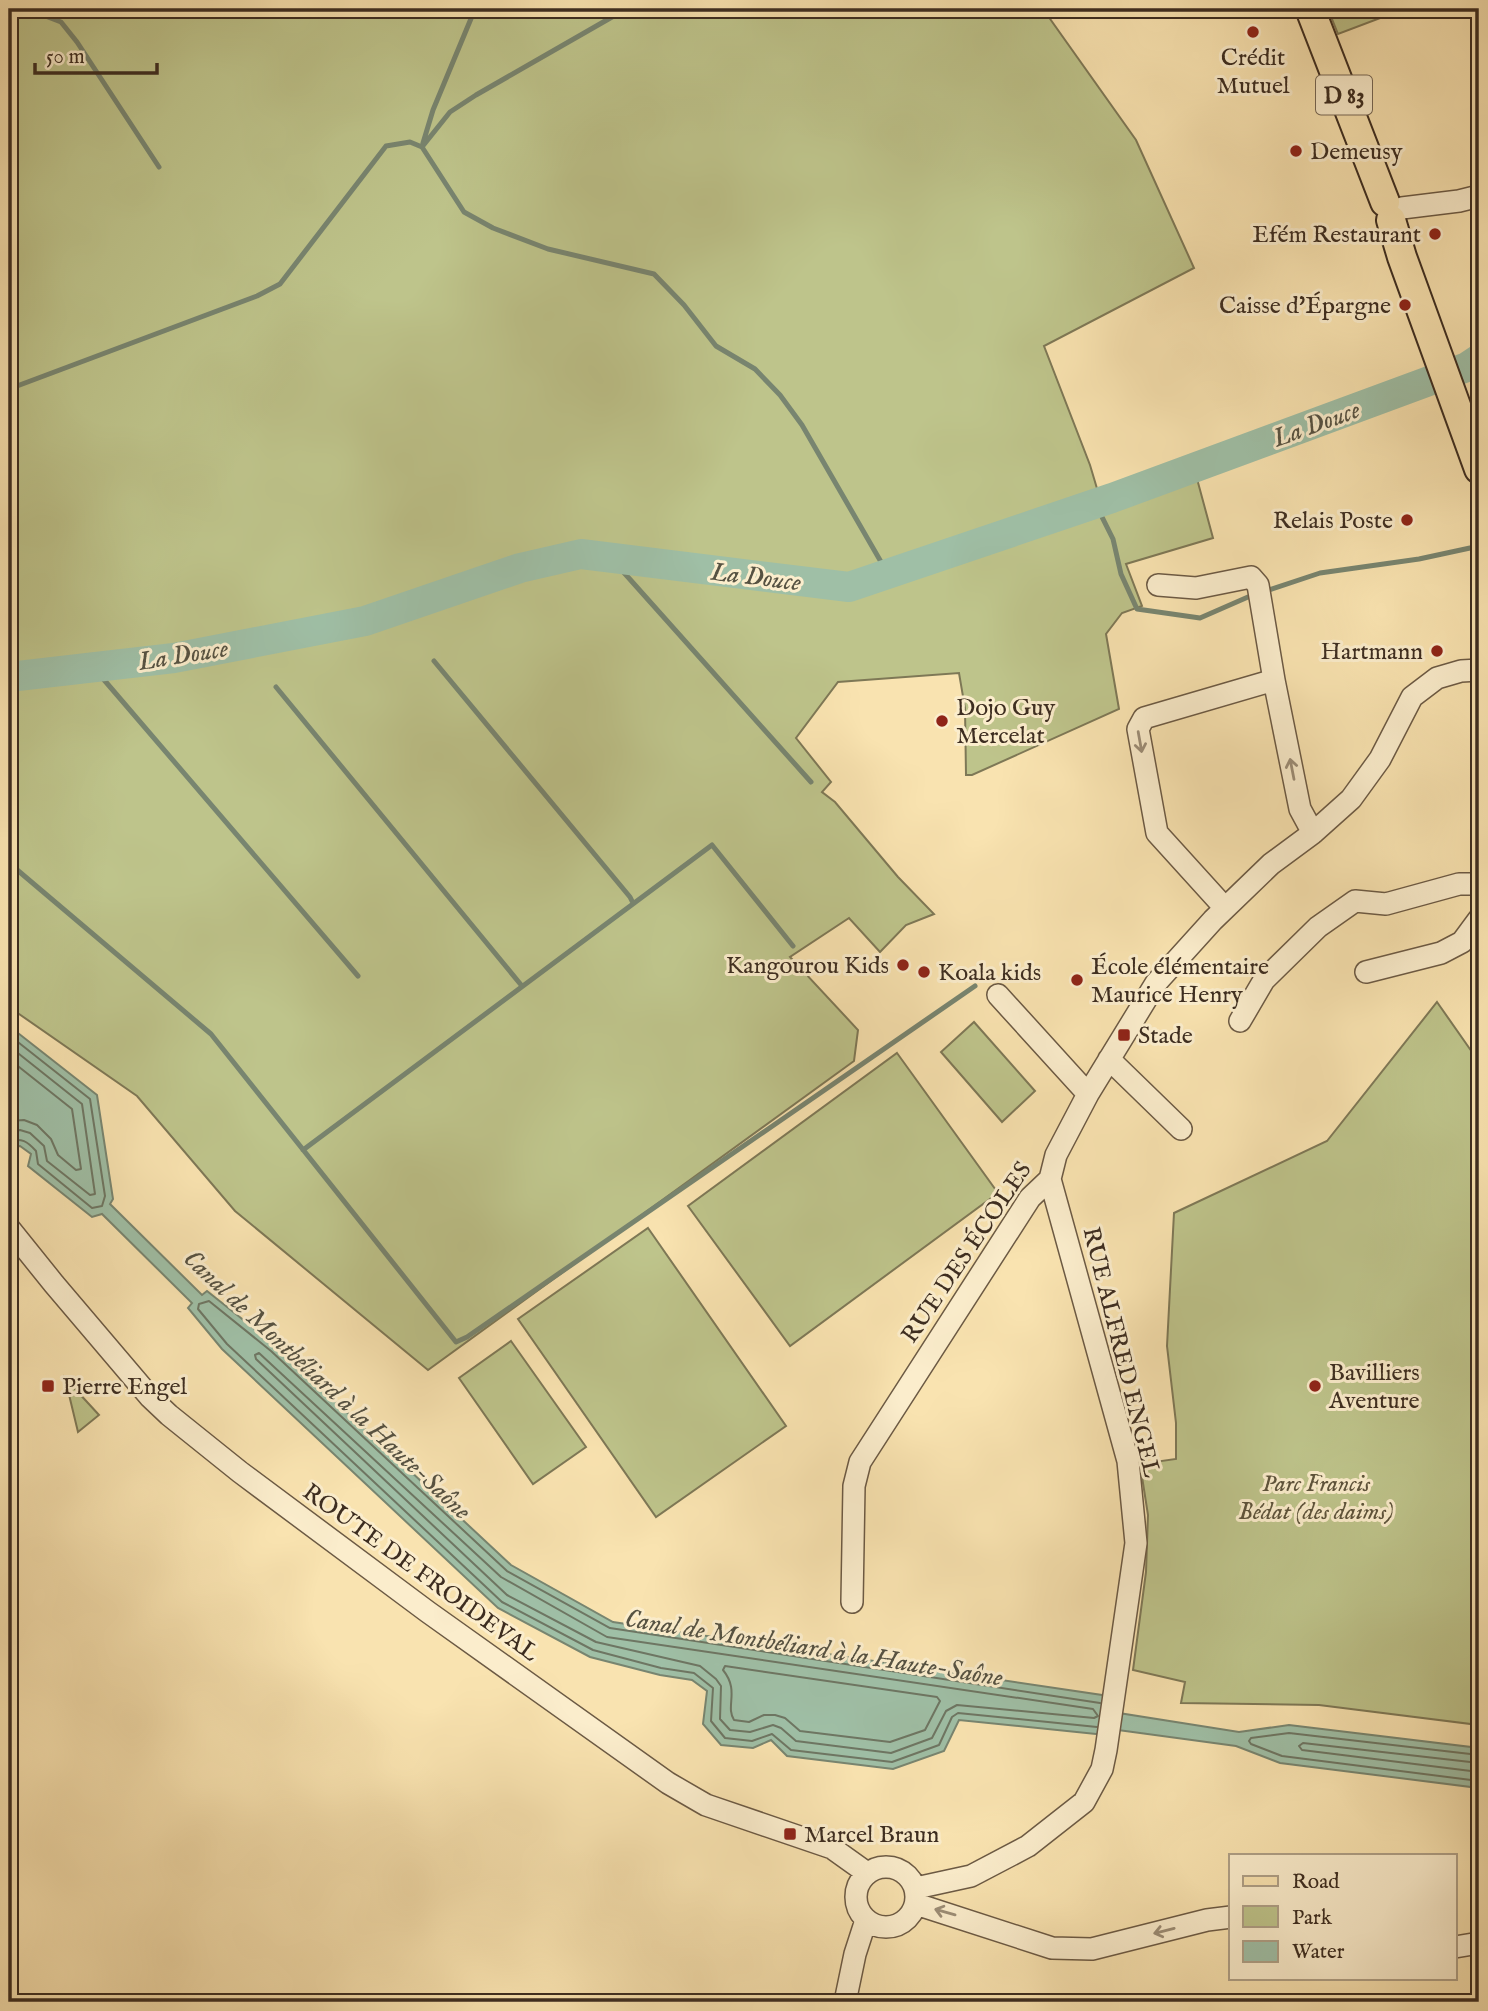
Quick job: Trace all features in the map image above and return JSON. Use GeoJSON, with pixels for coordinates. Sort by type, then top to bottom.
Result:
{"type":"FeatureCollection","features":[{"type":"Feature","properties":{"kind":"main road","name":"D 83"},"geometry":{"type":"LineString","coordinates":[[1310,9],[1393,210],[1402,257],[1457,402],[1479,469]]}},
{"type":"Feature","properties":{"kind":"street"},"geometry":{"type":"LineString","coordinates":[[1393,210],[1479,196]]}},
{"type":"Feature","properties":{"kind":"street"},"geometry":{"type":"LineString","coordinates":[[1158,585],[1196,588],[1251,577],[1258,585],[1300,809],[1313,832]]}},
{"type":"Feature","properties":{"kind":"street","name":"RUE DES ÉCOLES"},"geometry":{"type":"LineString","coordinates":[[852,1602],[855,1486],[860,1462],[1030,1198],[1053,1189],[1056,1155],[1088,1094],[1156,983],[1270,864],[1351,799],[1373,770],[1412,697],[1437,678],[1461,671],[1479,670]]}},
{"type":"Feature","properties":{"kind":"street"},"geometry":{"type":"LineString","coordinates":[[1225,908],[1157,833],[1138,729],[1144,718],[1274,680]]}},
{"type":"Feature","properties":{"kind":"street"},"geometry":{"type":"LineString","coordinates":[[1240,1021],[1264,980],[1318,927],[1355,901],[1387,904],[1459,884],[1479,884]]}},
{"type":"Feature","properties":{"kind":"street"},"geometry":{"type":"LineString","coordinates":[[1366,972],[1441,953],[1462,942],[1479,919]]}},
{"type":"Feature","properties":{"kind":"street"},"geometry":{"type":"LineString","coordinates":[[998,995],[1088,1094]]}},
{"type":"Feature","properties":{"kind":"street"},"geometry":{"type":"LineString","coordinates":[[1109,1059],[1181,1129]]}},
{"type":"Feature","properties":{"kind":"street","name":"RUE ALFRED ENGEL"},"geometry":{"type":"LineString","coordinates":[[916,1896],[971,1877],[1028,1846],[1084,1802],[1102,1769],[1136,1543],[1128,1461],[1053,1189]]}},
{"type":"Feature","properties":{"kind":"street","name":"ROUTE DE FROIDEVAL"},"geometry":{"type":"LineString","coordinates":[[9,1228],[150,1397],[240,1472],[428,1612],[668,1783],[706,1805],[832,1848],[867,1873]]}},
{"type":"Feature","properties":{"kind":"street"},"geometry":{"type":"LineString","coordinates":[[916,1896],[905,1921],[885,1927],[866,1920],[860,1912],[856,1891],[867,1873],[885,1866],[895,1868],[904,1872],[916,1896],[1052,1948],[1092,1949],[1207,1920],[1229,1917]]}},
{"type":"Feature","properties":{"kind":"street"},"geometry":{"type":"LineString","coordinates":[[845,2002],[855,1954],[866,1920]]}},
{"type":"Feature","properties":{"kind":"street"},"geometry":{"type":"LineString","coordinates":[[1456,1947],[1479,1943]]}},
{"type":"Feature","properties":{"kind":"green space"},"geometry":{"type":"Polygon","coordinates":[[[9,9],[1043,9],[1136,140],[1194,268],[1044,346],[1090,465],[1104,512],[1196,475],[1213,538],[1126,564],[1142,606],[1122,613],[1106,634],[1119,709],[972,775],[966,775],[965,708],[959,673],[838,682],[796,738],[831,782],[822,792],[835,802],[898,877],[934,914],[906,925],[880,952],[849,918],[790,957],[858,1030],[854,1061],[428,1370],[235,1211],[137,1096],[9,1007],[9,9]]]}},
{"type":"Feature","properties":{"kind":"green space"},"geometry":{"type":"Polygon","coordinates":[[[1328,9],[1404,9],[1338,34],[1328,9]]]}},
{"type":"Feature","properties":{"kind":"green space","name":"Parc Francis Bédat (des daims)"},"geometry":{"type":"Polygon","coordinates":[[[1437,1002],[1479,1062],[1479,1224],[1475,1232],[1479,1237],[1479,1725],[1319,1705],[1181,1703],[1185,1682],[1133,1670],[1146,1572],[1148,1515],[1140,1464],[1176,1459],[1176,1423],[1167,1346],[1174,1213],[1327,1141],[1437,1002]]]}},
{"type":"Feature","properties":{"kind":"green space"},"geometry":{"type":"Polygon","coordinates":[[[974,1022],[1035,1091],[1002,1122],[941,1052],[974,1022]]]}},
{"type":"Feature","properties":{"kind":"green space"},"geometry":{"type":"Polygon","coordinates":[[[897,1053],[998,1193],[790,1346],[688,1206],[897,1053]]]}},
{"type":"Feature","properties":{"kind":"green space"},"geometry":{"type":"Polygon","coordinates":[[[648,1228],[786,1426],[656,1517],[518,1319],[648,1228]]]}},
{"type":"Feature","properties":{"kind":"green space"},"geometry":{"type":"Polygon","coordinates":[[[511,1341],[586,1447],[533,1484],[459,1378],[511,1341]]]}},
{"type":"Feature","properties":{"kind":"green space"},"geometry":{"type":"Polygon","coordinates":[[[65,1378],[99,1415],[78,1432],[65,1378]]]}},
{"type":"Feature","properties":{"kind":"water"},"geometry":{"type":"Polygon","coordinates":[[[9,1026],[97,1095],[113,1199],[110,1204],[202,1295],[207,1291],[275,1345],[511,1565],[613,1622],[1102,1695],[1119,1713],[1239,1732],[1289,1725],[1479,1748],[1479,1788],[1280,1763],[1236,1746],[1118,1730],[1096,1734],[959,1720],[944,1751],[893,1769],[787,1756],[771,1740],[753,1748],[721,1745],[703,1724],[707,1691],[692,1680],[660,1675],[590,1657],[498,1608],[222,1349],[188,1308],[192,1303],[102,1214],[92,1217],[28,1166],[31,1154],[20,1146],[9,1147],[9,1026]]]}},
{"type":"Feature","properties":{"kind":"waterway"},"geometry":{"type":"LineString","coordinates":[[27,9],[61,22],[159,167]]}},
{"type":"Feature","properties":{"kind":"waterway"},"geometry":{"type":"LineString","coordinates":[[423,143],[433,110],[475,9]]}},
{"type":"Feature","properties":{"kind":"waterway"},"geometry":{"type":"LineString","coordinates":[[422,147],[450,112],[626,9]]}},
{"type":"Feature","properties":{"kind":"waterway"},"geometry":{"type":"LineString","coordinates":[[9,389],[257,296],[280,284],[386,146],[410,142],[422,147],[464,212],[493,228],[548,249],[654,274],[684,305],[716,346],[755,369],[780,395],[802,425],[888,574]]}},
{"type":"Feature","properties":{"kind":"waterway","name":"La Douce"},"geometry":{"type":"LineString","coordinates":[[9,677],[174,658],[365,621],[520,568],[581,554],[849,587],[1112,498],[1467,367],[1479,359]]}},
{"type":"Feature","properties":{"kind":"waterway"},"geometry":{"type":"LineString","coordinates":[[1095,503],[1113,539],[1121,574],[1137,609],[1200,618],[1248,597]]}},
{"type":"Feature","properties":{"kind":"waterway"},"geometry":{"type":"LineString","coordinates":[[1266,591],[1320,573],[1419,559],[1470,548]]}},
{"type":"Feature","properties":{"kind":"waterway"},"geometry":{"type":"LineString","coordinates":[[610,557],[811,782]]}},
{"type":"Feature","properties":{"kind":"waterway"},"geometry":{"type":"LineString","coordinates":[[434,661],[633,903]]}},
{"type":"Feature","properties":{"kind":"waterway"},"geometry":{"type":"LineString","coordinates":[[93,667],[358,976]]}},
{"type":"Feature","properties":{"kind":"waterway"},"geometry":{"type":"LineString","coordinates":[[276,687],[522,986]]}},
{"type":"Feature","properties":{"kind":"waterway"},"geometry":{"type":"LineString","coordinates":[[303,1150],[712,845],[793,946]]}},
{"type":"Feature","properties":{"kind":"waterway"},"geometry":{"type":"LineString","coordinates":[[9,863],[211,1034],[456,1342],[975,986]]}},
{"type":"Feature","properties":{"kind":"place","name":"Crédit Mutuel"},"geometry":{"type":"Point","coordinates":[1253,32]}},
{"type":"Feature","properties":{"kind":"place","name":"Demeusy"},"geometry":{"type":"Point","coordinates":[1296,151]}},
{"type":"Feature","properties":{"kind":"place","name":"Efém Restaurant"},"geometry":{"type":"Point","coordinates":[1435,234]}},
{"type":"Feature","properties":{"kind":"place","name":"Caisse d'Épargne"},"geometry":{"type":"Point","coordinates":[1405,305]}},
{"type":"Feature","properties":{"kind":"place","name":"Relais Poste"},"geometry":{"type":"Point","coordinates":[1407,520]}},
{"type":"Feature","properties":{"kind":"place","name":"Hartmann"},"geometry":{"type":"Point","coordinates":[1437,651]}},
{"type":"Feature","properties":{"kind":"place","name":"Dojo Guy Mercelat"},"geometry":{"type":"Point","coordinates":[942,721]}},
{"type":"Feature","properties":{"kind":"place","name":"Kangourou Kids"},"geometry":{"type":"Point","coordinates":[903,965]}},
{"type":"Feature","properties":{"kind":"place","name":"Koala kids"},"geometry":{"type":"Point","coordinates":[924,972]}},
{"type":"Feature","properties":{"kind":"place","name":"École élémentaire Maurice Henry"},"geometry":{"type":"Point","coordinates":[1077,980]}},
{"type":"Feature","properties":{"kind":"place","name":"Stade"},"geometry":{"type":"Point","coordinates":[1124,1035]}},
{"type":"Feature","properties":{"kind":"place","name":"Pierre Engel"},"geometry":{"type":"Point","coordinates":[48,1386]}},
{"type":"Feature","properties":{"kind":"place","name":"Bavilliers Aventure"},"geometry":{"type":"Point","coordinates":[1315,1386]}},
{"type":"Feature","properties":{"kind":"place","name":"Marcel Braun"},"geometry":{"type":"Point","coordinates":[790,1834]}},
{"type":"Feature","properties":{"kind":"water label","name":"Canal de Montbéliard à la Haute-Saône"},"geometry":{"type":"Point","coordinates":[328,1384]}},
{"type":"Feature","properties":{"kind":"water label","name":"Canal de Montbéliard à la Haute-Saône"},"geometry":{"type":"Point","coordinates":[814,1647]}}]}
